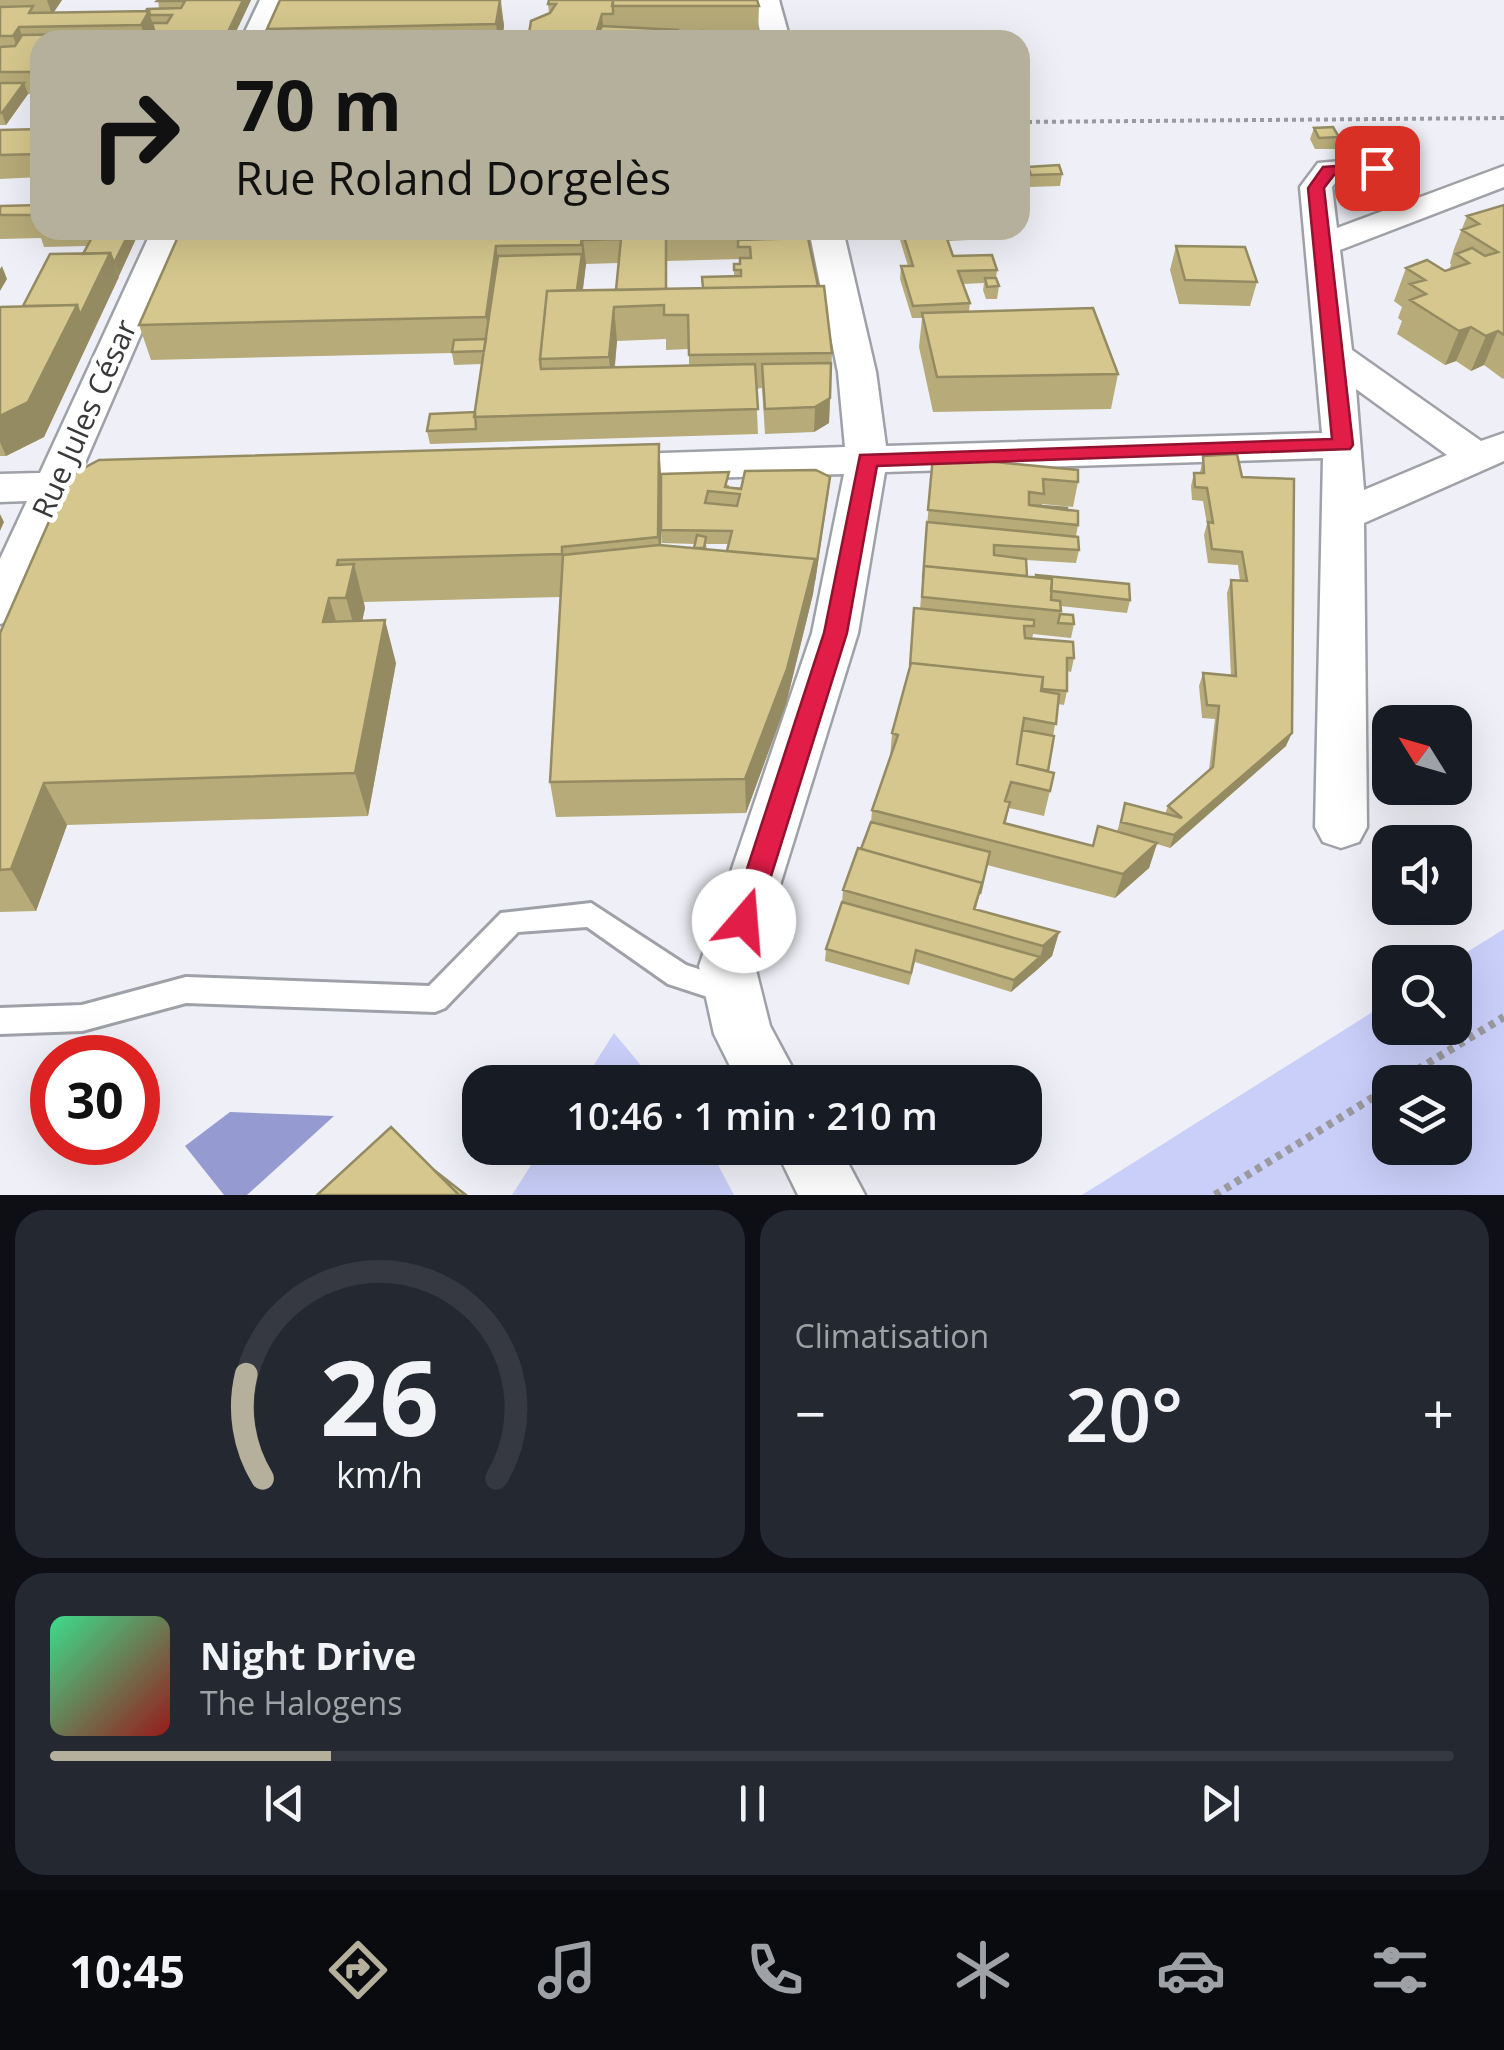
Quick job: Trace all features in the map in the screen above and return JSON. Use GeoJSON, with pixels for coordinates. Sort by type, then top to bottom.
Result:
{"type":"FeatureCollection","features":[{"type":"Feature","properties":{"kind":"street"},"geometry":{"type":"LineString","coordinates":[[766,0],[774,30]]}},
{"type":"Feature","properties":{"kind":"street"},"geometry":{"type":"LineString","coordinates":[[261,30],[276,7]]}},
{"type":"Feature","properties":{"kind":"street"},"geometry":{"type":"LineString","coordinates":[[1340,826],[1343,445],[1316,188],[1329,170],[1377,168]]}},
{"type":"Feature","properties":{"kind":"street"},"geometry":{"type":"LineString","coordinates":[[1323,245],[1504,176]]}},
{"type":"Feature","properties":{"kind":"street","name":"Rue Jules César"},"geometry":{"type":"LineString","coordinates":[[0,608],[165,240]]}},
{"type":"Feature","properties":{"kind":"street"},"geometry":{"type":"LineString","coordinates":[[760,1065],[743,1034],[727,966],[835,633],[868,460],[858,372],[828,240]]}},
{"type":"Feature","properties":{"kind":"street"},"geometry":{"type":"LineString","coordinates":[[1335,356],[1491,452]]}},
{"type":"Feature","properties":{"kind":"street"},"geometry":{"type":"LineString","coordinates":[[569,470],[1343,445]]}},
{"type":"Feature","properties":{"kind":"street"},"geometry":{"type":"LineString","coordinates":[[1341,516],[1491,452]]}},
{"type":"Feature","properties":{"kind":"street"},"geometry":{"type":"LineString","coordinates":[[0,488],[175,482]]}},
{"type":"Feature","properties":{"kind":"street"},"geometry":{"type":"LineString","coordinates":[[815,1165],[832,1195]]}},
{"type":"Feature","properties":{"kind":"lane"},"geometry":{"type":"LineString","coordinates":[[0,1021],[82,1018],[186,990],[434,999],[511,922],[590,915],[678,975],[733,992]]}},
{"type":"Feature","properties":{"kind":"path"},"geometry":{"type":"LineString","coordinates":[[1030,122],[1504,118]]}},
{"type":"Feature","properties":{"kind":"path"},"geometry":{"type":"LineString","coordinates":[[1426,1065],[1504,1017]]}},
{"type":"Feature","properties":{"kind":"path"},"geometry":{"type":"LineString","coordinates":[[1215,1195],[1372,1098]]}},
{"type":"Feature","properties":{"kind":"shaded area"},"geometry":{"type":"Polygon","coordinates":[[[1504,929],[1504,1195],[1082,1195],[1372,1012],[1372,1045],[1472,1045],[1472,949],[1504,929]]]}},
{"type":"Feature","properties":{"kind":"shaded area"},"geometry":{"type":"Polygon","coordinates":[[[614,1033],[641,1065],[594,1065],[614,1033]]]}},
{"type":"Feature","properties":{"kind":"shaded area"},"geometry":{"type":"Polygon","coordinates":[[[230,1112],[334,1116],[247,1195],[224,1195],[185,1146],[230,1112]]]}},
{"type":"Feature","properties":{"kind":"shaded area"},"geometry":{"type":"Polygon","coordinates":[[[531,1165],[718,1165],[734,1195],[512,1195],[531,1165]]]}},
{"type":"Feature","properties":{"kind":"building"},"geometry":{"type":"Polygon","coordinates":[[[243,0],[229,30],[154,30],[152,23],[167,23],[172,15],[150,15],[147,9],[181,8],[185,1],[157,1],[243,0]]]}},
{"type":"Feature","properties":{"kind":"building"},"geometry":{"type":"Polygon","coordinates":[[[280,0],[500,0],[496,24],[267,29],[280,0]]]}},
{"type":"Feature","properties":{"kind":"building"},"geometry":{"type":"Polygon","coordinates":[[[549,0],[613,0],[613,14],[602,14],[597,30],[530,30],[531,21],[550,13],[556,4],[548,4],[549,0]]]}},
{"type":"Feature","properties":{"kind":"building"},"geometry":{"type":"Polygon","coordinates":[[[613,0],[757,0],[759,6],[612,6],[613,0]]]}},
{"type":"Feature","properties":{"kind":"building"},"geometry":{"type":"Polygon","coordinates":[[[33,6],[29,13],[149,11],[141,25],[19,27],[13,36],[0,36],[0,7],[33,6]]]}},
{"type":"Feature","properties":{"kind":"building"},"geometry":{"type":"Polygon","coordinates":[[[602,26],[678,30],[600,30],[602,26]]]}},
{"type":"Feature","properties":{"kind":"building"},"geometry":{"type":"Polygon","coordinates":[[[22,35],[30,35],[30,72],[0,72],[0,47],[15,46],[22,35]]]}},
{"type":"Feature","properties":{"kind":"building"},"geometry":{"type":"Polygon","coordinates":[[[0,83],[24,83],[2,113],[0,113],[0,83]]]}},
{"type":"Feature","properties":{"kind":"building"},"geometry":{"type":"Polygon","coordinates":[[[1333,127],[1339,137],[1319,138],[1314,128],[1333,127]]]}},
{"type":"Feature","properties":{"kind":"building"},"geometry":{"type":"Polygon","coordinates":[[[30,129],[30,154],[0,155],[0,130],[30,129]]]}},
{"type":"Feature","properties":{"kind":"building"},"geometry":{"type":"Polygon","coordinates":[[[1059,165],[1062,174],[1031,175],[1030,167],[1059,165]]]}},
{"type":"Feature","properties":{"kind":"building"},"geometry":{"type":"Polygon","coordinates":[[[30,205],[30,215],[0,215],[0,206],[30,205]]]}},
{"type":"Feature","properties":{"kind":"building"},"geometry":{"type":"Polygon","coordinates":[[[1504,205],[1504,335],[1498,331],[1486,336],[1471,327],[1459,331],[1410,300],[1426,294],[1410,284],[1425,280],[1406,268],[1427,260],[1445,271],[1469,263],[1456,254],[1472,248],[1485,256],[1498,252],[1462,230],[1479,224],[1467,216],[1504,205]]]}},
{"type":"Feature","properties":{"kind":"building"},"geometry":{"type":"Polygon","coordinates":[[[91,240],[126,240],[114,263],[110,253],[83,254],[91,240]]]}},
{"type":"Feature","properties":{"kind":"building"},"geometry":{"type":"Polygon","coordinates":[[[177,240],[581,240],[581,245],[496,246],[486,317],[139,325],[177,240]]]}},
{"type":"Feature","properties":{"kind":"building"},"geometry":{"type":"Polygon","coordinates":[[[621,240],[666,240],[666,289],[616,290],[621,240]]]}},
{"type":"Feature","properties":{"kind":"building"},"geometry":{"type":"Polygon","coordinates":[[[738,240],[808,240],[818,286],[703,288],[702,277],[741,276],[741,270],[734,270],[734,264],[740,264],[740,258],[751,258],[750,247],[738,247],[738,240]]]}},
{"type":"Feature","properties":{"kind":"building"},"geometry":{"type":"Polygon","coordinates":[[[905,240],[947,240],[953,256],[992,255],[997,270],[958,271],[970,303],[913,306],[901,266],[913,266],[905,240]]]}},
{"type":"Feature","properties":{"kind":"building"},"geometry":{"type":"Polygon","coordinates":[[[1176,246],[1245,247],[1257,282],[1185,280],[1176,246]]]}},
{"type":"Feature","properties":{"kind":"building"},"geometry":{"type":"Polygon","coordinates":[[[110,253],[80,315],[77,305],[23,306],[50,254],[110,253]]]}},
{"type":"Feature","properties":{"kind":"building"},"geometry":{"type":"Polygon","coordinates":[[[582,254],[577,290],[547,291],[541,369],[755,364],[758,409],[474,417],[498,256],[582,254]]]}},
{"type":"Feature","properties":{"kind":"building"},"geometry":{"type":"Polygon","coordinates":[[[985,278],[996,278],[999,286],[987,287],[985,278]]]}},
{"type":"Feature","properties":{"kind":"building"},"geometry":{"type":"Polygon","coordinates":[[[824,286],[832,353],[689,355],[688,315],[664,315],[664,305],[614,307],[609,357],[540,359],[547,291],[824,286]]]}},
{"type":"Feature","properties":{"kind":"building"},"geometry":{"type":"Polygon","coordinates":[[[77,305],[28,402],[0,416],[0,307],[77,305]]]}},
{"type":"Feature","properties":{"kind":"building"},"geometry":{"type":"Polygon","coordinates":[[[1093,308],[1118,374],[937,377],[922,313],[1093,308]]]}},
{"type":"Feature","properties":{"kind":"building"},"geometry":{"type":"Polygon","coordinates":[[[486,339],[484,351],[452,352],[454,340],[486,339]]]}},
{"type":"Feature","properties":{"kind":"building"},"geometry":{"type":"Polygon","coordinates":[[[831,363],[830,398],[815,407],[765,409],[762,364],[831,363]]]}},
{"type":"Feature","properties":{"kind":"building"},"geometry":{"type":"Polygon","coordinates":[[[475,412],[476,429],[427,431],[430,414],[475,412]]]}},
{"type":"Feature","properties":{"kind":"building"},"geometry":{"type":"Polygon","coordinates":[[[659,444],[658,537],[562,547],[562,554],[338,560],[337,565],[354,564],[346,598],[329,598],[323,622],[385,620],[355,773],[44,783],[11,869],[0,870],[0,633],[69,476],[99,460],[659,444]]]}},
{"type":"Feature","properties":{"kind":"building"},"geometry":{"type":"Polygon","coordinates":[[[1237,454],[1242,477],[1294,479],[1292,733],[1174,835],[1121,822],[1125,803],[1182,818],[1168,806],[1213,767],[1219,706],[1207,705],[1203,673],[1236,676],[1231,580],[1247,581],[1242,552],[1212,549],[1208,522],[1213,523],[1207,488],[1195,487],[1194,473],[1204,473],[1203,456],[1237,454]]]}},
{"type":"Feature","properties":{"kind":"building"},"geometry":{"type":"Polygon","coordinates":[[[933,456],[1078,470],[1078,482],[1043,479],[1044,494],[1029,492],[1029,505],[1078,511],[1078,525],[928,510],[933,456]]]}},
{"type":"Feature","properties":{"kind":"building"},"geometry":{"type":"Polygon","coordinates":[[[816,470],[830,477],[814,581],[815,559],[727,551],[732,531],[661,530],[661,474],[729,472],[725,487],[741,489],[745,471],[816,470]],[[708,491],[705,503],[737,506],[740,494],[708,491]]]}},
{"type":"Feature","properties":{"kind":"building"},"geometry":{"type":"Polygon","coordinates":[[[927,522],[1078,537],[1079,550],[994,545],[994,555],[1026,559],[1027,576],[924,566],[923,578],[927,522]]]}},
{"type":"Feature","properties":{"kind":"building"},"geometry":{"type":"Polygon","coordinates":[[[697,535],[706,537],[704,548],[694,548],[697,535]]]}},
{"type":"Feature","properties":{"kind":"building"},"geometry":{"type":"Polygon","coordinates":[[[659,545],[815,559],[787,669],[745,779],[550,782],[563,555],[659,545]]]}},
{"type":"Feature","properties":{"kind":"building"},"geometry":{"type":"Polygon","coordinates":[[[924,566],[1052,579],[1051,600],[1060,601],[1061,611],[922,597],[924,566]]]}},
{"type":"Feature","properties":{"kind":"building"},"geometry":{"type":"Polygon","coordinates":[[[1036,575],[1129,584],[1130,600],[1051,591],[1052,579],[1036,575]]]}},
{"type":"Feature","properties":{"kind":"building"},"geometry":{"type":"Polygon","coordinates":[[[914,608],[1034,620],[1034,626],[1024,626],[1025,638],[1073,642],[1074,658],[1067,658],[1067,691],[1042,689],[1043,677],[911,663],[910,666],[914,608]]]}},
{"type":"Feature","properties":{"kind":"building"},"geometry":{"type":"Polygon","coordinates":[[[1060,614],[1073,615],[1074,624],[1058,623],[1060,614]]]}},
{"type":"Feature","properties":{"kind":"building"},"geometry":{"type":"Polygon","coordinates":[[[911,663],[1043,677],[1041,691],[1059,694],[1056,724],[1024,718],[1017,764],[1054,773],[1050,791],[1011,782],[1004,823],[1093,846],[1098,826],[1157,843],[1123,874],[872,810],[898,735],[892,733],[911,663]]]}},
{"type":"Feature","properties":{"kind":"building"},"geometry":{"type":"Polygon","coordinates":[[[1022,730],[1054,736],[1048,771],[1017,764],[1022,730]]]}},
{"type":"Feature","properties":{"kind":"building"},"geometry":{"type":"Polygon","coordinates":[[[871,822],[990,852],[980,894],[982,883],[861,849],[871,822]]]}},
{"type":"Feature","properties":{"kind":"building"},"geometry":{"type":"Polygon","coordinates":[[[858,848],[982,883],[974,909],[1059,932],[1043,946],[843,890],[858,848]]]}},
{"type":"Feature","properties":{"kind":"building"},"geometry":{"type":"Polygon","coordinates":[[[842,902],[1040,957],[1014,980],[916,950],[911,973],[826,949],[842,902]]]}},
{"type":"Feature","properties":{"kind":"building"},"geometry":{"type":"Polygon","coordinates":[[[391,1127],[459,1195],[317,1195],[391,1127]]]}},
{"type":"Feature","properties":{"kind":"building"},"geometry":{"type":"Polygon","coordinates":[[[434,1170],[466,1195],[459,1195],[434,1170]]]}},
{"type":"Feature","properties":{"kind":"route"},"geometry":{"type":"LineString","coordinates":[[744,921],[835,633],[868,460],[1343,445],[1316,188],[1329,170],[1377,168]]}}]}
